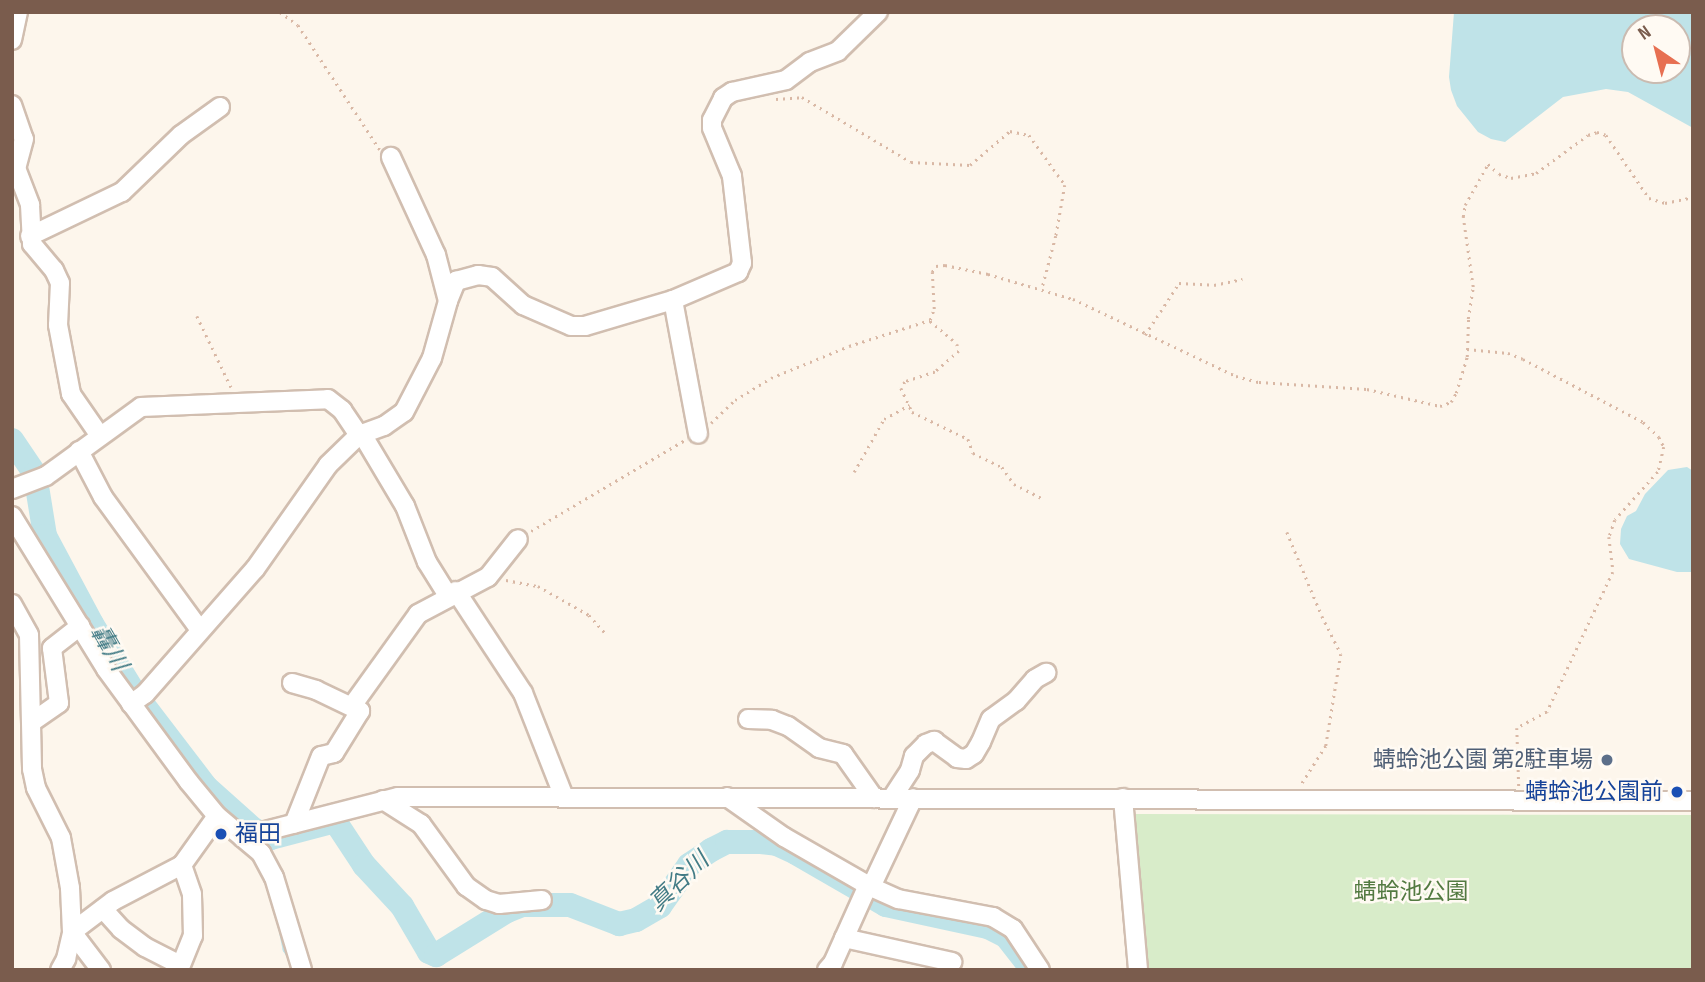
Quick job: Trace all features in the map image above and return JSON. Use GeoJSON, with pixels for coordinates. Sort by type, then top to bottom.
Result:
{"type":"FeatureCollection","features":[{"type":"Feature","properties":{"kind":"street"},"geometry":{"type":"LineString","coordinates":[[12,40],[18,12]]}},
{"type":"Feature","properties":{"kind":"street"},"geometry":{"type":"LineString","coordinates":[[131,704],[145,694],[256,569],[328,465],[360,435],[384,426],[404,412],[432,358],[456,281],[466,276],[492,277],[523,304],[571,326],[585,326],[673,300],[738,272],[742,263],[732,176],[712,128],[712,120],[723,99],[739,90],[786,80],[810,62],[838,51],[878,12]]}},
{"type":"Feature","properties":{"kind":"street"},"geometry":{"type":"LineString","coordinates":[[12,105],[24,139],[16,168],[30,205],[32,244],[54,270],[60,283],[58,325],[71,394],[100,436]]}},
{"type":"Feature","properties":{"kind":"street"},"geometry":{"type":"LineString","coordinates":[[30,236],[122,192],[181,135],[220,107]]}},
{"type":"Feature","properties":{"kind":"street"},"geometry":{"type":"LineString","coordinates":[[391,157],[436,255],[449,300]]}},
{"type":"Feature","properties":{"kind":"street"},"geometry":{"type":"LineString","coordinates":[[673,300],[698,434]]}},
{"type":"Feature","properties":{"kind":"street"},"geometry":{"type":"LineString","coordinates":[[12,489],[46,476],[141,407],[328,399],[342,410],[360,435],[405,506],[417,530],[427,562],[523,693],[564,797]]}},
{"type":"Feature","properties":{"kind":"street"},"geometry":{"type":"LineString","coordinates":[[79,451],[103,497],[200,630]]}},
{"type":"Feature","properties":{"kind":"street"},"geometry":{"type":"LineString","coordinates":[[12,516],[131,704],[217,816],[246,837],[261,853],[274,877],[303,970]]}},
{"type":"Feature","properties":{"kind":"street"},"geometry":{"type":"LineString","coordinates":[[352,706],[418,614],[488,577],[518,539]]}},
{"type":"Feature","properties":{"kind":"street"},"geometry":{"type":"LineString","coordinates":[[12,604],[29,635],[32,769],[36,788],[61,838],[70,888],[72,932],[66,959],[60,970]]}},
{"type":"Feature","properties":{"kind":"street"},"geometry":{"type":"LineString","coordinates":[[32,722],[59,703],[52,648],[80,626]]}},
{"type":"Feature","properties":{"kind":"street"},"geometry":{"type":"LineString","coordinates":[[892,798],[910,771],[914,757],[926,744],[934,741],[957,758],[966,759],[981,743],[991,719],[1016,701],[1035,679],[1046,673]]}},
{"type":"Feature","properties":{"kind":"street"},"geometry":{"type":"LineString","coordinates":[[292,683],[360,711],[334,753],[321,756],[294,824]]}},
{"type":"Feature","properties":{"kind":"street"},"geometry":{"type":"LineString","coordinates":[[747,719],[772,720],[788,726],[819,748],[843,754],[874,798]]}},
{"type":"Feature","properties":{"kind":"street"},"geometry":{"type":"LineString","coordinates":[[246,837],[398,797],[1693,802]]}},
{"type":"Feature","properties":{"kind":"street"},"geometry":{"type":"LineString","coordinates":[[727,797],[784,836],[869,886],[898,899],[993,917],[1013,929],[1040,970]]}},
{"type":"Feature","properties":{"kind":"street"},"geometry":{"type":"LineString","coordinates":[[827,970],[913,798]]}},
{"type":"Feature","properties":{"kind":"street"},"geometry":{"type":"LineString","coordinates":[[1123,798],[1138,970]]}},
{"type":"Feature","properties":{"kind":"street"},"geometry":{"type":"LineString","coordinates":[[383,800],[421,824],[467,886],[486,901],[499,904],[541,900]]}},
{"type":"Feature","properties":{"kind":"street"},"geometry":{"type":"LineString","coordinates":[[72,932],[103,909],[182,866],[217,816]]}},
{"type":"Feature","properties":{"kind":"street"},"geometry":{"type":"LineString","coordinates":[[103,909],[121,929],[145,947],[180,967],[193,936],[192,894],[182,866]]}},
{"type":"Feature","properties":{"kind":"street"},"geometry":{"type":"LineString","coordinates":[[72,932],[101,970]]}},
{"type":"Feature","properties":{"kind":"street"},"geometry":{"type":"LineString","coordinates":[[844,938],[914,962],[952,962]]}},
{"type":"Feature","properties":{"kind":"path"},"geometry":{"type":"LineString","coordinates":[[280,12],[298,25],[374,146],[391,157]]}},
{"type":"Feature","properties":{"kind":"path"},"geometry":{"type":"LineString","coordinates":[[766,100],[802,97],[911,162],[970,165],[1010,131],[1029,135],[1065,185],[1056,236],[1042,289]]}},
{"type":"Feature","properties":{"kind":"path"},"geometry":{"type":"LineString","coordinates":[[930,320],[934,309],[932,272],[936,266],[988,274],[1073,299],[1236,376],[1259,382],[1343,386],[1440,406],[1451,402],[1456,393],[1467,349],[1474,287],[1463,217],[1465,205],[1488,164],[1499,174],[1511,178],[1536,173],[1588,135],[1597,132],[1606,135],[1649,198],[1665,203],[1693,197]]}},
{"type":"Feature","properties":{"kind":"path"},"geometry":{"type":"LineString","coordinates":[[1145,335],[1179,283],[1214,285],[1242,279]]}},
{"type":"Feature","properties":{"kind":"path"},"geometry":{"type":"LineString","coordinates":[[197,316],[237,403]]}},
{"type":"Feature","properties":{"kind":"path"},"geometry":{"type":"LineString","coordinates":[[930,320],[957,344],[959,351],[935,372],[905,383],[901,388],[912,412],[968,439],[973,453],[1002,467],[1014,484],[1044,499]]}},
{"type":"Feature","properties":{"kind":"path"},"geometry":{"type":"LineString","coordinates":[[518,539],[666,449],[698,434],[735,400],[771,378],[849,346],[930,320]]}},
{"type":"Feature","properties":{"kind":"path"},"geometry":{"type":"LineString","coordinates":[[1467,349],[1508,352],[1523,359],[1643,422],[1659,437],[1664,447],[1658,472],[1615,520],[1609,537],[1613,572],[1547,712],[1517,728],[1519,800]]}},
{"type":"Feature","properties":{"kind":"path"},"geometry":{"type":"LineString","coordinates":[[854,472],[884,419],[909,405]]}},
{"type":"Feature","properties":{"kind":"path"},"geometry":{"type":"LineString","coordinates":[[1287,532],[1341,654],[1326,746],[1292,800]]}},
{"type":"Feature","properties":{"kind":"path"},"geometry":{"type":"LineString","coordinates":[[488,577],[538,586],[589,615],[607,635]]}},
{"type":"Feature","properties":{"kind":"green space","name":"蜻蛉池公園"},"geometry":{"type":"Polygon","coordinates":[[[1135,814],[1693,815],[1693,970],[1144,970],[1128,821],[1135,814]]]}},
{"type":"Feature","properties":{"kind":"water"},"geometry":{"type":"Polygon","coordinates":[[[1454,12],[1693,12],[1693,128],[1628,92],[1606,89],[1563,97],[1505,142],[1478,132],[1457,106],[1449,77],[1454,12]]]}},
{"type":"Feature","properties":{"kind":"water"},"geometry":{"type":"Polygon","coordinates":[[[1687,467],[1693,471],[1693,572],[1677,572],[1629,559],[1620,544],[1621,529],[1627,516],[1636,511],[1645,494],[1668,470],[1687,467]]]}},
{"type":"Feature","properties":{"kind":"waterway","name":"真谷川"},"geometry":{"type":"LineString","coordinates":[[12,440],[35,474],[45,536],[92,624],[135,694],[206,787],[253,829],[271,838],[335,821],[364,865],[402,906],[429,952],[436,955],[507,911],[523,905],[570,905],[619,924],[636,920],[660,906],[689,865],[711,850],[727,842],[761,842],[777,844],[796,853],[886,905],[988,927],[1006,936],[1027,963]]}},
{"type":"Feature","properties":{"kind":"waterway"},"geometry":{"type":"LineString","coordinates":[[280,925],[285,949],[290,957]]}},
{"type":"Feature","properties":{"kind":"place","name":"蜻蛉池公園 第2駐車場"},"geometry":{"type":"Point","coordinates":[1607,760]}},
{"type":"Feature","properties":{"kind":"place","name":"蜻蛉池公園前"},"geometry":{"type":"Point","coordinates":[1677,792]}},
{"type":"Feature","properties":{"kind":"place","name":"福田"},"geometry":{"type":"Point","coordinates":[221,834]}},
{"type":"Feature","properties":{"kind":"water label","name":"轟川"},"geometry":{"type":"Point","coordinates":[109,648]}}]}
